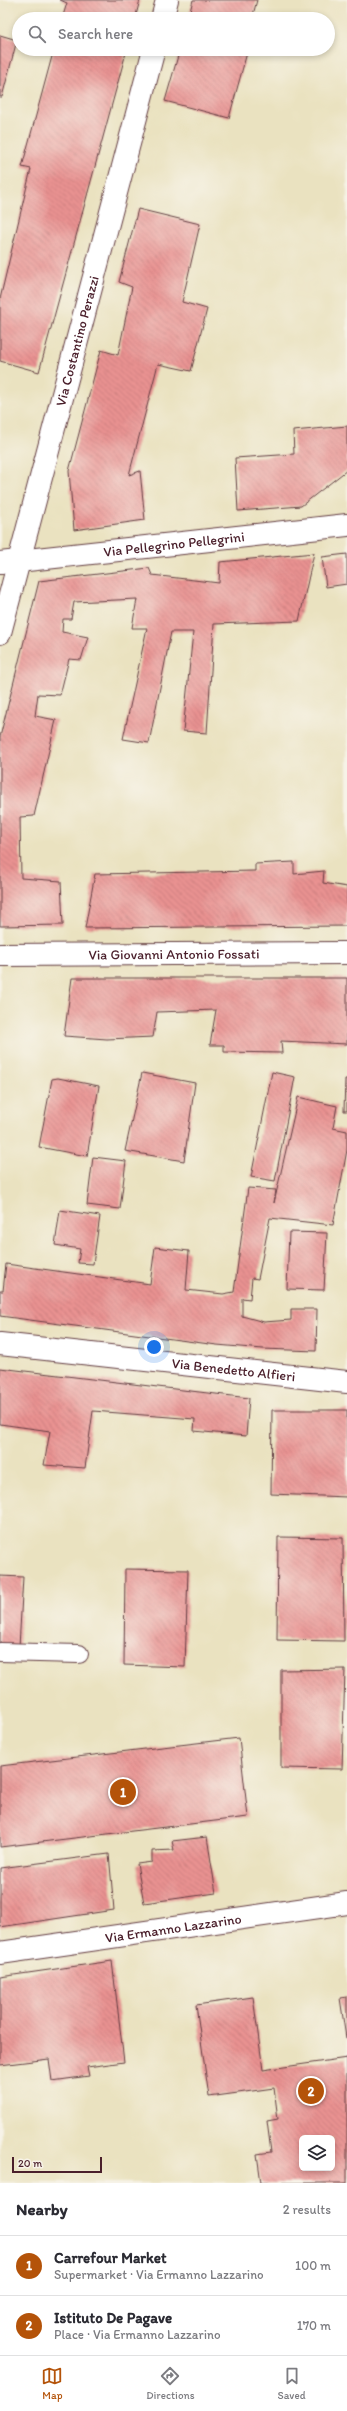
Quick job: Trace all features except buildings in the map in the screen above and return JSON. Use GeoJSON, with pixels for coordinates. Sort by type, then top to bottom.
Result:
{"type":"FeatureCollection","features":[{"type":"Feature","properties":{"kind":"street"},"geometry":{"type":"LineString","coordinates":[[163,12],[166,0]]}},
{"type":"Feature","properties":{"kind":"street","name":"Via Costantino Perazzi"},"geometry":{"type":"LineString","coordinates":[[0,633],[9,562],[152,56]]}},
{"type":"Feature","properties":{"kind":"street","name":"Via Pellegrino Pellegrini"},"geometry":{"type":"LineString","coordinates":[[9,562],[346,523]]}},
{"type":"Feature","properties":{"kind":"street","name":"Via Giovanni Antonio Fossati"},"geometry":{"type":"LineString","coordinates":[[0,955],[347,953]]}},
{"type":"Feature","properties":{"kind":"street","name":"Via Benedetto Alfieri"},"geometry":{"type":"LineString","coordinates":[[0,1344],[347,1382]]}},
{"type":"Feature","properties":{"kind":"street","name":"Via Ermanno Lazzarino"},"geometry":{"type":"LineString","coordinates":[[0,1952],[347,1903]]}},
{"type":"Feature","properties":{"kind":"lane"},"geometry":{"type":"LineString","coordinates":[[0,1652],[79,1654]]}},
{"type":"Feature","properties":{"kind":"place","name":"Carrefour Market"},"geometry":{"type":"Point","coordinates":[123,1792]}},
{"type":"Feature","properties":{"kind":"place","name":"Istituto De Pagave"},"geometry":{"type":"Point","coordinates":[311,2091]}}]}
